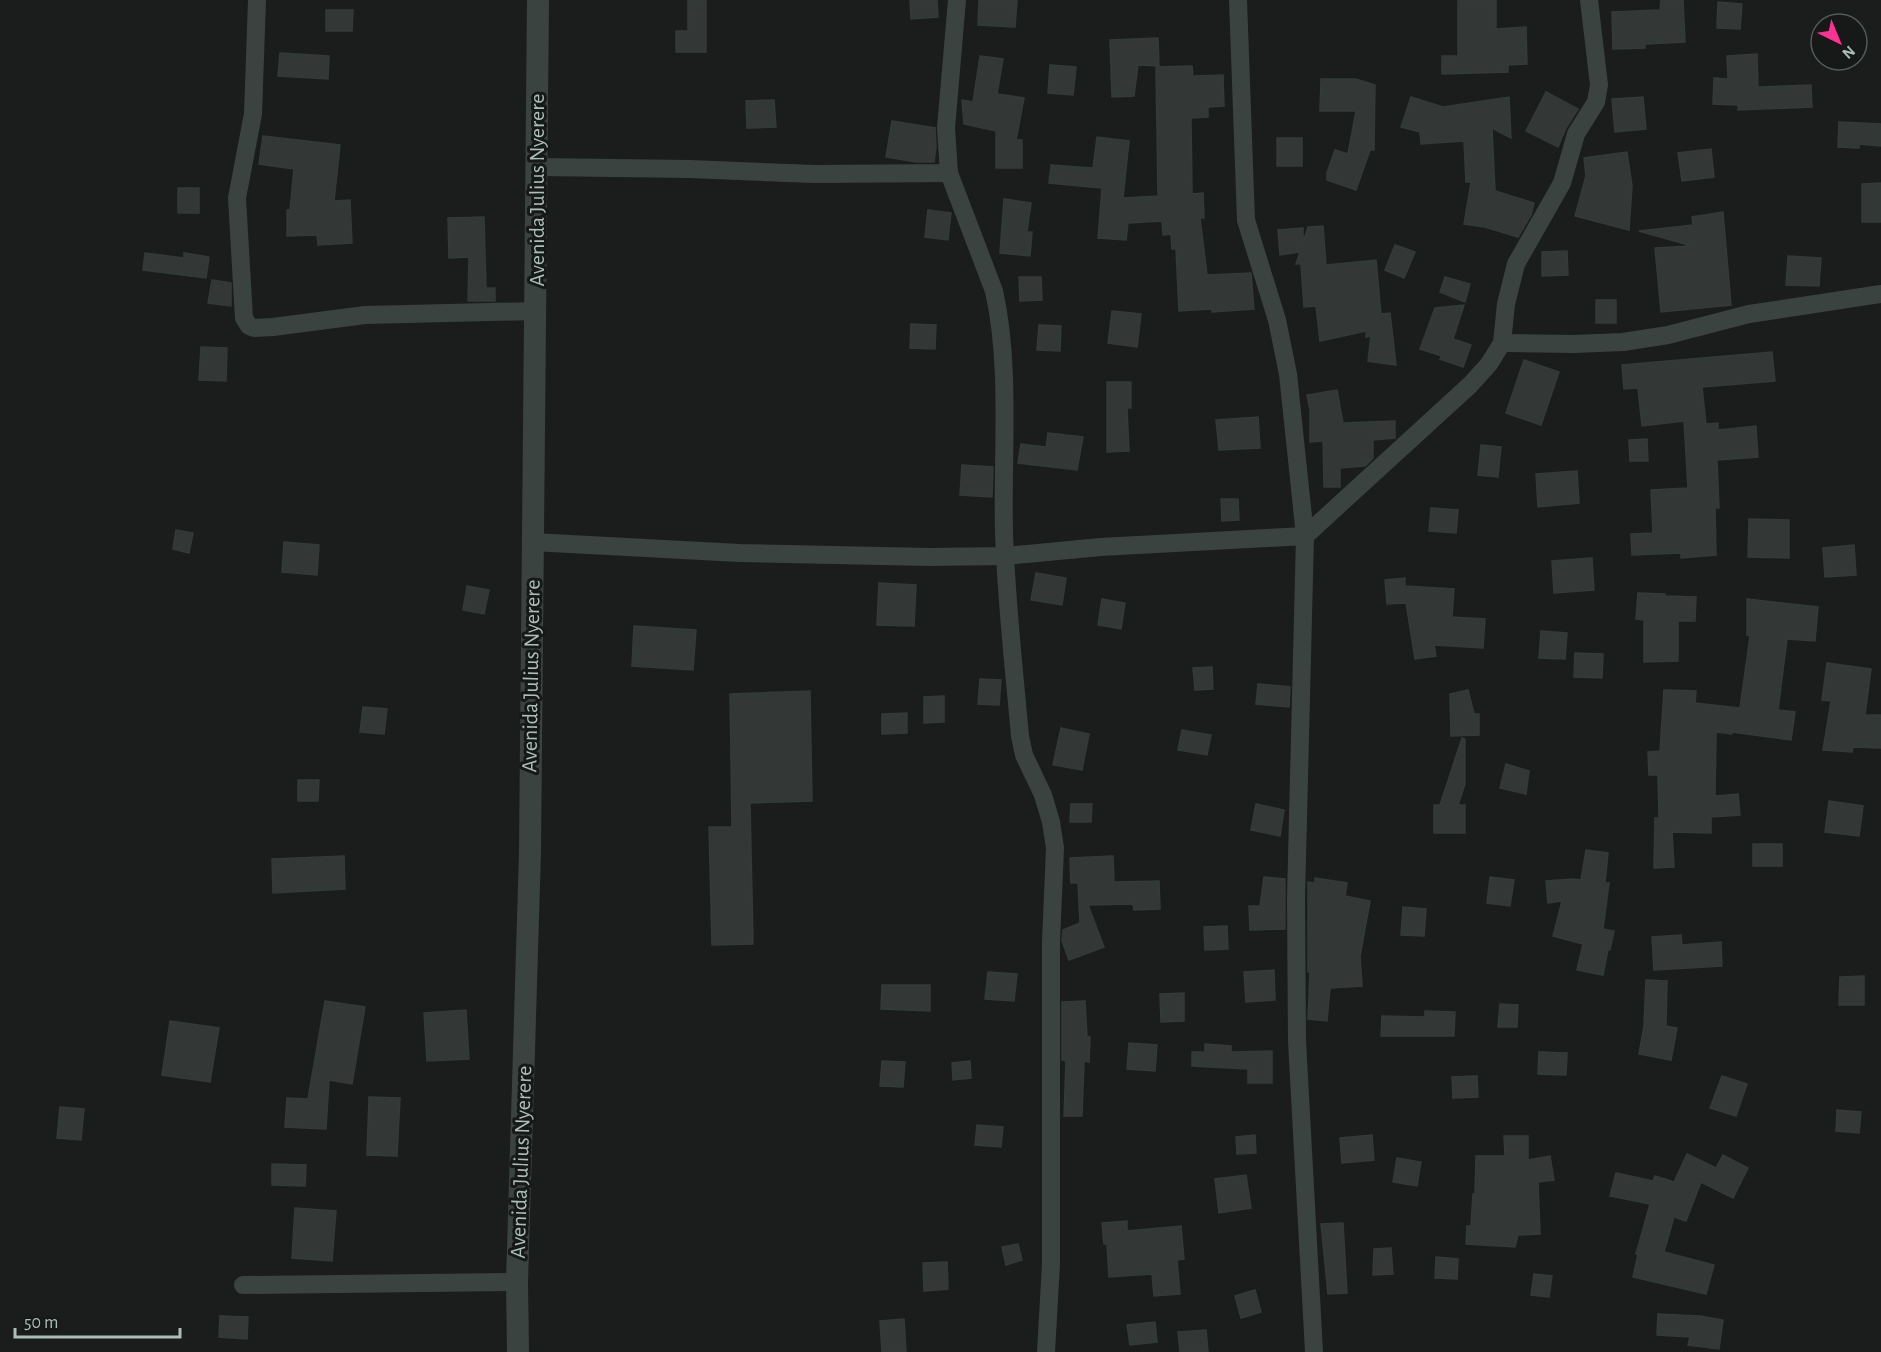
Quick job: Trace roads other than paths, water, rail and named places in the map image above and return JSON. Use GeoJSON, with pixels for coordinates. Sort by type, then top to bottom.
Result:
{"type":"FeatureCollection","features":[{"type":"Feature","properties":{"kind":"street"},"geometry":{"type":"LineString","coordinates":[[257,0],[253,114],[237,198],[243,318],[249,326],[273,327],[365,315],[536,311]]}},
{"type":"Feature","properties":{"kind":"street","name":"Avenida Julius Nyerere"},"geometry":{"type":"LineString","coordinates":[[518,1352],[517,1282],[530,852],[538,0]]}},
{"type":"Feature","properties":{"kind":"street"},"geometry":{"type":"LineString","coordinates":[[957,0],[946,128],[949,174],[994,291],[999,311],[1003,396],[1005,556],[1020,736],[1024,755],[1051,822],[1055,848],[1051,942],[1051,1264],[1046,1352]]}},
{"type":"Feature","properties":{"kind":"street"},"geometry":{"type":"LineString","coordinates":[[1238,0],[1246,220],[1277,320],[1288,374],[1305,536],[1296,898],[1297,1041],[1314,1352]]}},
{"type":"Feature","properties":{"kind":"street"},"geometry":{"type":"LineString","coordinates":[[533,542],[739,553],[930,557],[1005,556],[1101,547],[1305,536],[1470,385],[1489,364],[1503,343],[1506,304],[1516,264],[1562,183],[1576,134],[1596,102],[1599,85],[1590,0]]}},
{"type":"Feature","properties":{"kind":"street"},"geometry":{"type":"LineString","coordinates":[[538,167],[690,169],[814,174],[949,174]]}},
{"type":"Feature","properties":{"kind":"street"},"geometry":{"type":"LineString","coordinates":[[1503,343],[1623,342],[1668,335],[1749,314],[1881,294]]}},
{"type":"Feature","properties":{"kind":"street"},"geometry":{"type":"LineString","coordinates":[[243,1285],[517,1282]]}}]}
